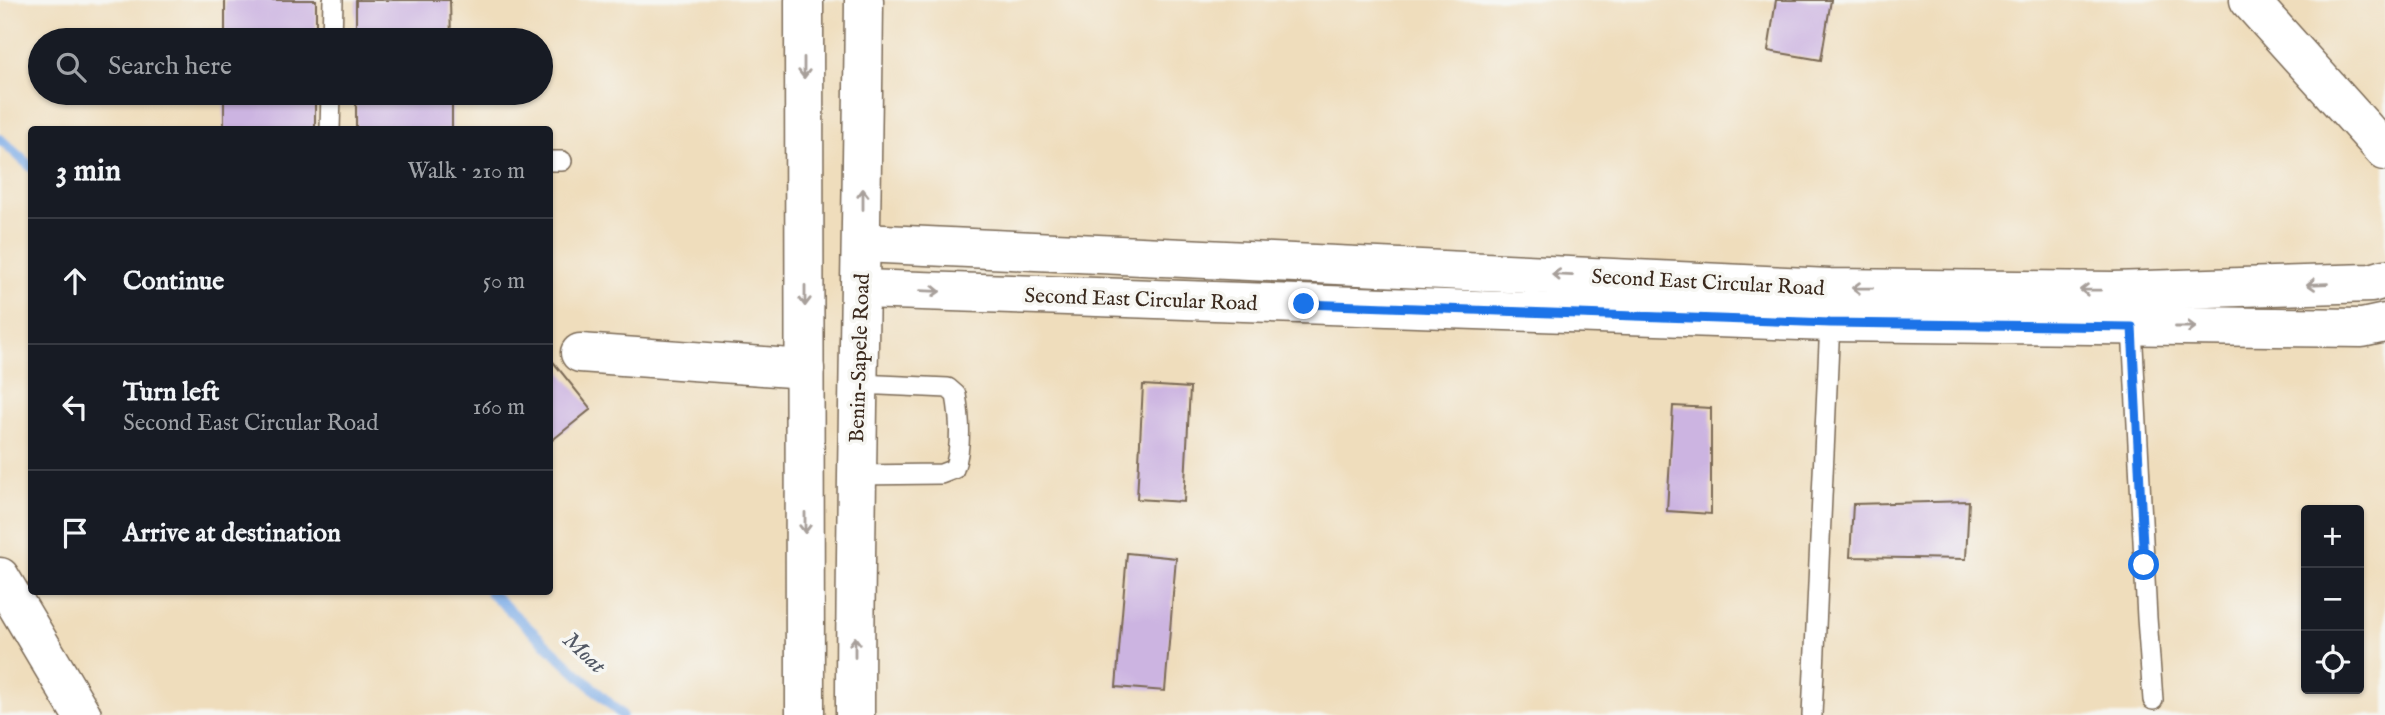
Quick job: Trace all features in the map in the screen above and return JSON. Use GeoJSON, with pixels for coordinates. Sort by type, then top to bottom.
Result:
{"type":"FeatureCollection","features":[{"type":"Feature","properties":{"kind":"main road"},"geometry":{"type":"LineString","coordinates":[[804,0],[805,715]]}},
{"type":"Feature","properties":{"kind":"main road","name":"Benin-Sapele Road"},"geometry":{"type":"LineString","coordinates":[[855,715],[864,0]]}},
{"type":"Feature","properties":{"kind":"main road"},"geometry":{"type":"LineString","coordinates":[[2249,0],[2385,151]]}},
{"type":"Feature","properties":{"kind":"main road","name":"Second East Circular Road"},"geometry":{"type":"LineString","coordinates":[[862,243],[1830,288],[2113,291],[2371,283],[2385,279]]}},
{"type":"Feature","properties":{"kind":"main road","name":"Second East Circular Road"},"geometry":{"type":"LineString","coordinates":[[862,289],[1830,323],[2362,328],[2385,323]]}},
{"type":"Feature","properties":{"kind":"main road"},"geometry":{"type":"LineString","coordinates":[[580,353],[805,369]]}},
{"type":"Feature","properties":{"kind":"main road"},"geometry":{"type":"LineString","coordinates":[[0,577],[82,715]]}},
{"type":"Feature","properties":{"kind":"lane"},"geometry":{"type":"LineString","coordinates":[[332,28],[333,0]]}},
{"type":"Feature","properties":{"kind":"lane"},"geometry":{"type":"LineString","coordinates":[[331,105],[331,126]]}},
{"type":"Feature","properties":{"kind":"lane"},"geometry":{"type":"LineString","coordinates":[[1812,715],[1830,323]]}},
{"type":"Feature","properties":{"kind":"lane"},"geometry":{"type":"LineString","coordinates":[[2132,327],[2153,699]]}},
{"type":"Feature","properties":{"kind":"lane"},"geometry":{"type":"LineString","coordinates":[[856,475],[941,474],[954,469],[958,460],[958,405],[956,395],[948,388],[858,384]]}},
{"type":"Feature","properties":{"kind":"building"},"geometry":{"type":"Polygon","coordinates":[[[225,0],[316,0],[316,28],[225,28],[225,0]]]}},
{"type":"Feature","properties":{"kind":"building"},"geometry":{"type":"Polygon","coordinates":[[[356,0],[450,0],[451,28],[356,28],[356,0]]]}},
{"type":"Feature","properties":{"kind":"building"},"geometry":{"type":"Polygon","coordinates":[[[1776,0],[1831,0],[1821,60],[1768,51],[1776,0]]]}},
{"type":"Feature","properties":{"kind":"building"},"geometry":{"type":"Polygon","coordinates":[[[224,105],[315,105],[315,126],[224,126],[224,105]]]}},
{"type":"Feature","properties":{"kind":"building"},"geometry":{"type":"Polygon","coordinates":[[[356,105],[452,105],[452,126],[356,126],[356,105]]]}},
{"type":"Feature","properties":{"kind":"building"},"geometry":{"type":"Polygon","coordinates":[[[553,362],[591,409],[553,440],[553,362]]]}},
{"type":"Feature","properties":{"kind":"building"},"geometry":{"type":"Polygon","coordinates":[[[1143,385],[1190,388],[1184,502],[1137,499],[1143,385]]]}},
{"type":"Feature","properties":{"kind":"building"},"geometry":{"type":"Polygon","coordinates":[[[1673,406],[1711,408],[1711,514],[1667,511],[1673,406]]]}},
{"type":"Feature","properties":{"kind":"building"},"geometry":{"type":"Polygon","coordinates":[[[1969,501],[1966,559],[1850,557],[1853,504],[1969,501]]]}},
{"type":"Feature","properties":{"kind":"building"},"geometry":{"type":"Polygon","coordinates":[[[1127,553],[1176,558],[1165,691],[1116,687],[1127,553]]]}},
{"type":"Feature","properties":{"kind":"waterway","name":"Moat"},"geometry":{"type":"LineString","coordinates":[[0,139],[28,164]]}},
{"type":"Feature","properties":{"kind":"waterway","name":"Moat"},"geometry":{"type":"LineString","coordinates":[[493,595],[622,715]]}},
{"type":"Feature","properties":{"kind":"route"},"geometry":{"type":"LineString","coordinates":[[1304,304],[1830,323],[2132,327],[2144,565]]}}]}
